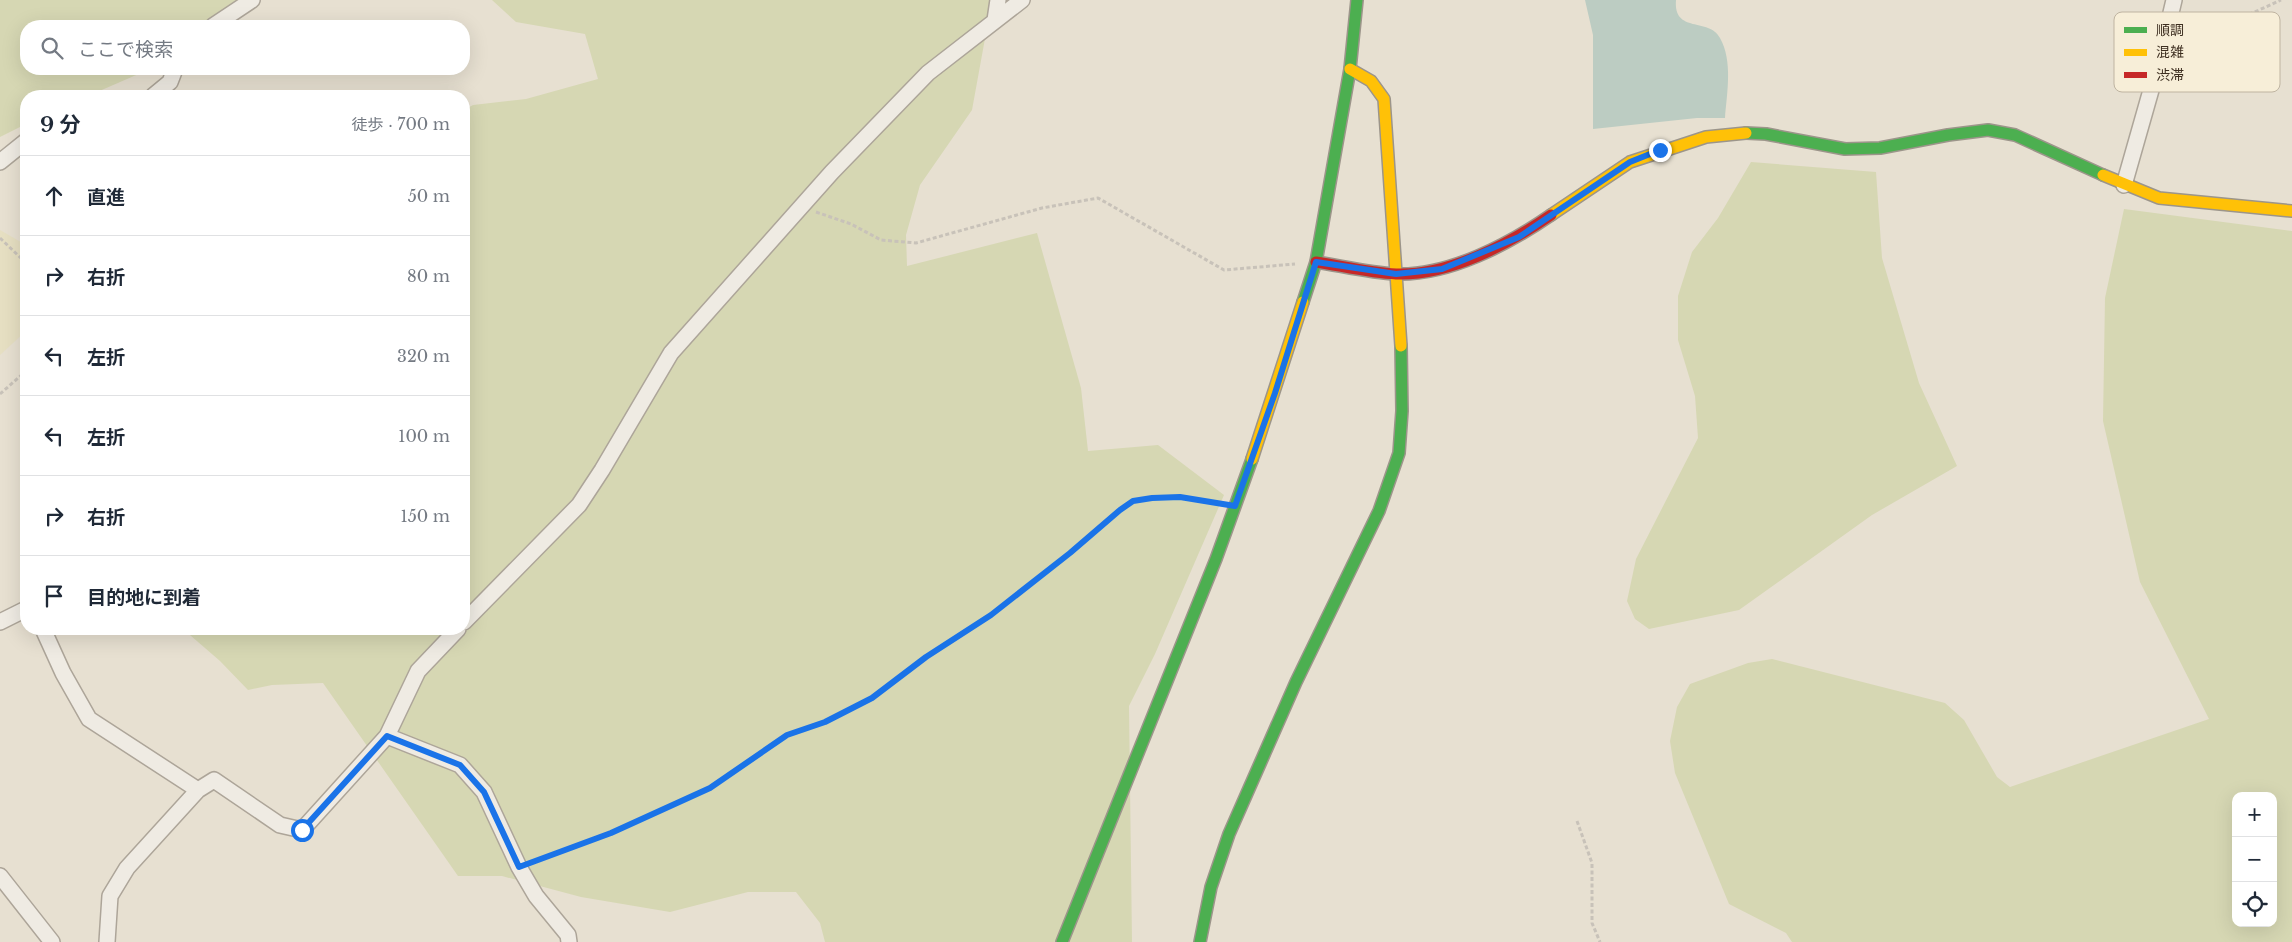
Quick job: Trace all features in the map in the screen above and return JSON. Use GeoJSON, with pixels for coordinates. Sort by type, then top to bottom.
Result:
{"type":"FeatureCollection","features":[{"type":"Feature","properties":{"kind":"street"},"geometry":{"type":"LineString","coordinates":[[222,20],[252,0]]}},
{"type":"Feature","properties":{"kind":"street"},"geometry":{"type":"LineString","coordinates":[[995,20],[998,0]]}},
{"type":"Feature","properties":{"kind":"street"},"geometry":{"type":"LineString","coordinates":[[470,616],[579,505],[602,470],[671,353],[801,207],[928,73],[1022,0]]}},
{"type":"Feature","properties":{"kind":"street"},"geometry":{"type":"LineString","coordinates":[[1062,942],[1216,559],[1275,393],[1316,262],[1350,69],[1357,0]]}},
{"type":"Feature","properties":{"kind":"street"},"geometry":{"type":"LineString","coordinates":[[1200,942],[1211,887],[1229,834],[1300,674],[1379,511],[1399,452],[1402,411],[1396,274],[1384,99],[1371,81],[1350,69]]}},
{"type":"Feature","properties":{"kind":"street"},"geometry":{"type":"LineString","coordinates":[[160,90],[170,82],[173,75]]}},
{"type":"Feature","properties":{"kind":"street"},"geometry":{"type":"LineString","coordinates":[[2124,185],[2150,92]]}},
{"type":"Feature","properties":{"kind":"street"},"geometry":{"type":"LineString","coordinates":[[1316,262],[1396,274],[1442,269],[1519,237],[1630,162],[1706,136],[1736,133],[1766,134],[1846,149],[1880,148],[1948,135],[1988,130],[2015,135],[2124,185],[2159,198],[2292,211]]}},
{"type":"Feature","properties":{"kind":"street"},"geometry":{"type":"LineString","coordinates":[[0,162],[20,146]]}},
{"type":"Feature","properties":{"kind":"street"},"geometry":{"type":"LineString","coordinates":[[0,622],[20,612]]}},
{"type":"Feature","properties":{"kind":"street"},"geometry":{"type":"LineString","coordinates":[[46,635],[63,674],[88,719],[198,790]]}},
{"type":"Feature","properties":{"kind":"street"},"geometry":{"type":"LineString","coordinates":[[107,942],[110,896],[127,868],[198,790],[214,780],[280,826],[302,830],[387,736],[418,671],[452,635]]}},
{"type":"Feature","properties":{"kind":"street"},"geometry":{"type":"LineString","coordinates":[[387,736],[460,765],[484,792],[519,867],[536,896],[568,935],[569,942]]}},
{"type":"Feature","properties":{"kind":"street"},"geometry":{"type":"LineString","coordinates":[[0,876],[52,942]]}},
{"type":"Feature","properties":{"kind":"path"},"geometry":{"type":"LineString","coordinates":[[2254,12],[2280,0]]}},
{"type":"Feature","properties":{"kind":"path"},"geometry":{"type":"LineString","coordinates":[[801,207],[851,224],[881,240],[916,243],[1042,208],[1098,198],[1224,270],[1316,262]]}},
{"type":"Feature","properties":{"kind":"path"},"geometry":{"type":"LineString","coordinates":[[0,238],[20,257]]}},
{"type":"Feature","properties":{"kind":"path"},"geometry":{"type":"LineString","coordinates":[[0,394],[20,376]]}},
{"type":"Feature","properties":{"kind":"path"},"geometry":{"type":"LineString","coordinates":[[519,867],[611,833],[710,788],[787,735],[825,722],[872,698],[926,657],[991,615],[1133,501],[1180,497],[1235,506]]}},
{"type":"Feature","properties":{"kind":"path"},"geometry":{"type":"LineString","coordinates":[[1577,821],[1592,863],[1592,923],[1600,942]]}},
{"type":"Feature","properties":{"kind":"shaded area"},"geometry":{"type":"Polygon","coordinates":[[[1585,0],[1676,0],[1677,11],[1680,17],[1715,32],[1720,38],[1727,57],[1728,88],[1725,118],[1697,118],[1593,129],[1593,35],[1585,0]]]}},
{"type":"Feature","properties":{"kind":"shaded area"},"geometry":{"type":"Polygon","coordinates":[[[0,230],[20,242],[20,337],[0,355],[0,230]]]}},
{"type":"Feature","properties":{"kind":"green space"},"geometry":{"type":"Polygon","coordinates":[[[0,0],[246,0],[233,20],[20,20],[20,75],[136,75],[102,90],[20,90],[20,127],[0,137],[0,0]]]}},
{"type":"Feature","properties":{"kind":"green space"},"geometry":{"type":"Polygon","coordinates":[[[492,0],[992,0],[972,110],[920,185],[906,235],[907,266],[1037,233],[1081,388],[1088,451],[1158,445],[1224,495],[1155,654],[1129,706],[1132,942],[825,942],[820,923],[796,892],[748,892],[670,912],[581,897],[502,876],[458,876],[323,683],[272,685],[248,690],[220,661],[190,635],[470,635],[470,107],[526,99],[598,79],[585,34],[516,22],[492,0]]]}},
{"type":"Feature","properties":{"kind":"green space"},"geometry":{"type":"Polygon","coordinates":[[[1751,162],[1876,172],[1882,258],[1919,383],[1957,466],[1872,515],[1739,610],[1649,629],[1635,619],[1627,601],[1636,559],[1698,438],[1695,396],[1678,340],[1678,296],[1692,252],[1718,218],[1751,162]]]}},
{"type":"Feature","properties":{"kind":"green space"},"geometry":{"type":"Polygon","coordinates":[[[2124,209],[2292,231],[2292,942],[1792,942],[1786,933],[1729,904],[1675,773],[1670,741],[1677,707],[1690,684],[1748,663],[1772,659],[1945,703],[1964,720],[1997,777],[2010,787],[2209,719],[2140,582],[2103,421],[2105,298],[2124,209]]]}},
{"type":"Feature","properties":{"kind":"traffic: fast"},"geometry":{"type":"LineString","coordinates":[[1303,302],[1316,262],[1350,69],[1357,0]]}},
{"type":"Feature","properties":{"kind":"traffic: fast"},"geometry":{"type":"LineString","coordinates":[[1746,133],[1766,134],[1845,149],[1880,148],[1948,135],[1988,130],[2015,135],[2103,175]]}},
{"type":"Feature","properties":{"kind":"traffic: fast"},"geometry":{"type":"LineString","coordinates":[[1200,942],[1211,887],[1229,834],[1296,682],[1379,511],[1399,453],[1402,411],[1401,346]]}},
{"type":"Feature","properties":{"kind":"traffic: fast"},"geometry":{"type":"LineString","coordinates":[[1062,942],[1216,559],[1252,459]]}},
{"type":"Feature","properties":{"kind":"traffic: slow"},"geometry":{"type":"LineString","coordinates":[[1350,69],[1371,81],[1384,99],[1401,346]]}},
{"type":"Feature","properties":{"kind":"traffic: slow"},"geometry":{"type":"LineString","coordinates":[[1551,215],[1630,162],[1706,137],[1746,133]]}},
{"type":"Feature","properties":{"kind":"traffic: slow"},"geometry":{"type":"LineString","coordinates":[[2103,175],[2159,198],[2292,211]]}},
{"type":"Feature","properties":{"kind":"traffic: slow"},"geometry":{"type":"LineString","coordinates":[[1252,459],[1303,302]]}},
{"type":"Feature","properties":{"kind":"traffic: jam"},"geometry":{"type":"LineString","coordinates":[[1316,262],[1396,274],[1437,270],[1478,256],[1497,247],[1517,237],[1551,215]]}},
{"type":"Feature","properties":{"kind":"route"},"geometry":{"type":"LineString","coordinates":[[302,830],[387,736],[460,765],[484,792],[519,867],[611,833],[710,788],[787,735],[825,722],[872,698],[926,657],[991,615],[1133,501],[1180,497],[1235,506],[1275,393],[1316,262],[1396,274],[1442,269],[1519,237],[1584,191],[1630,162],[1660,150]]}}]}
